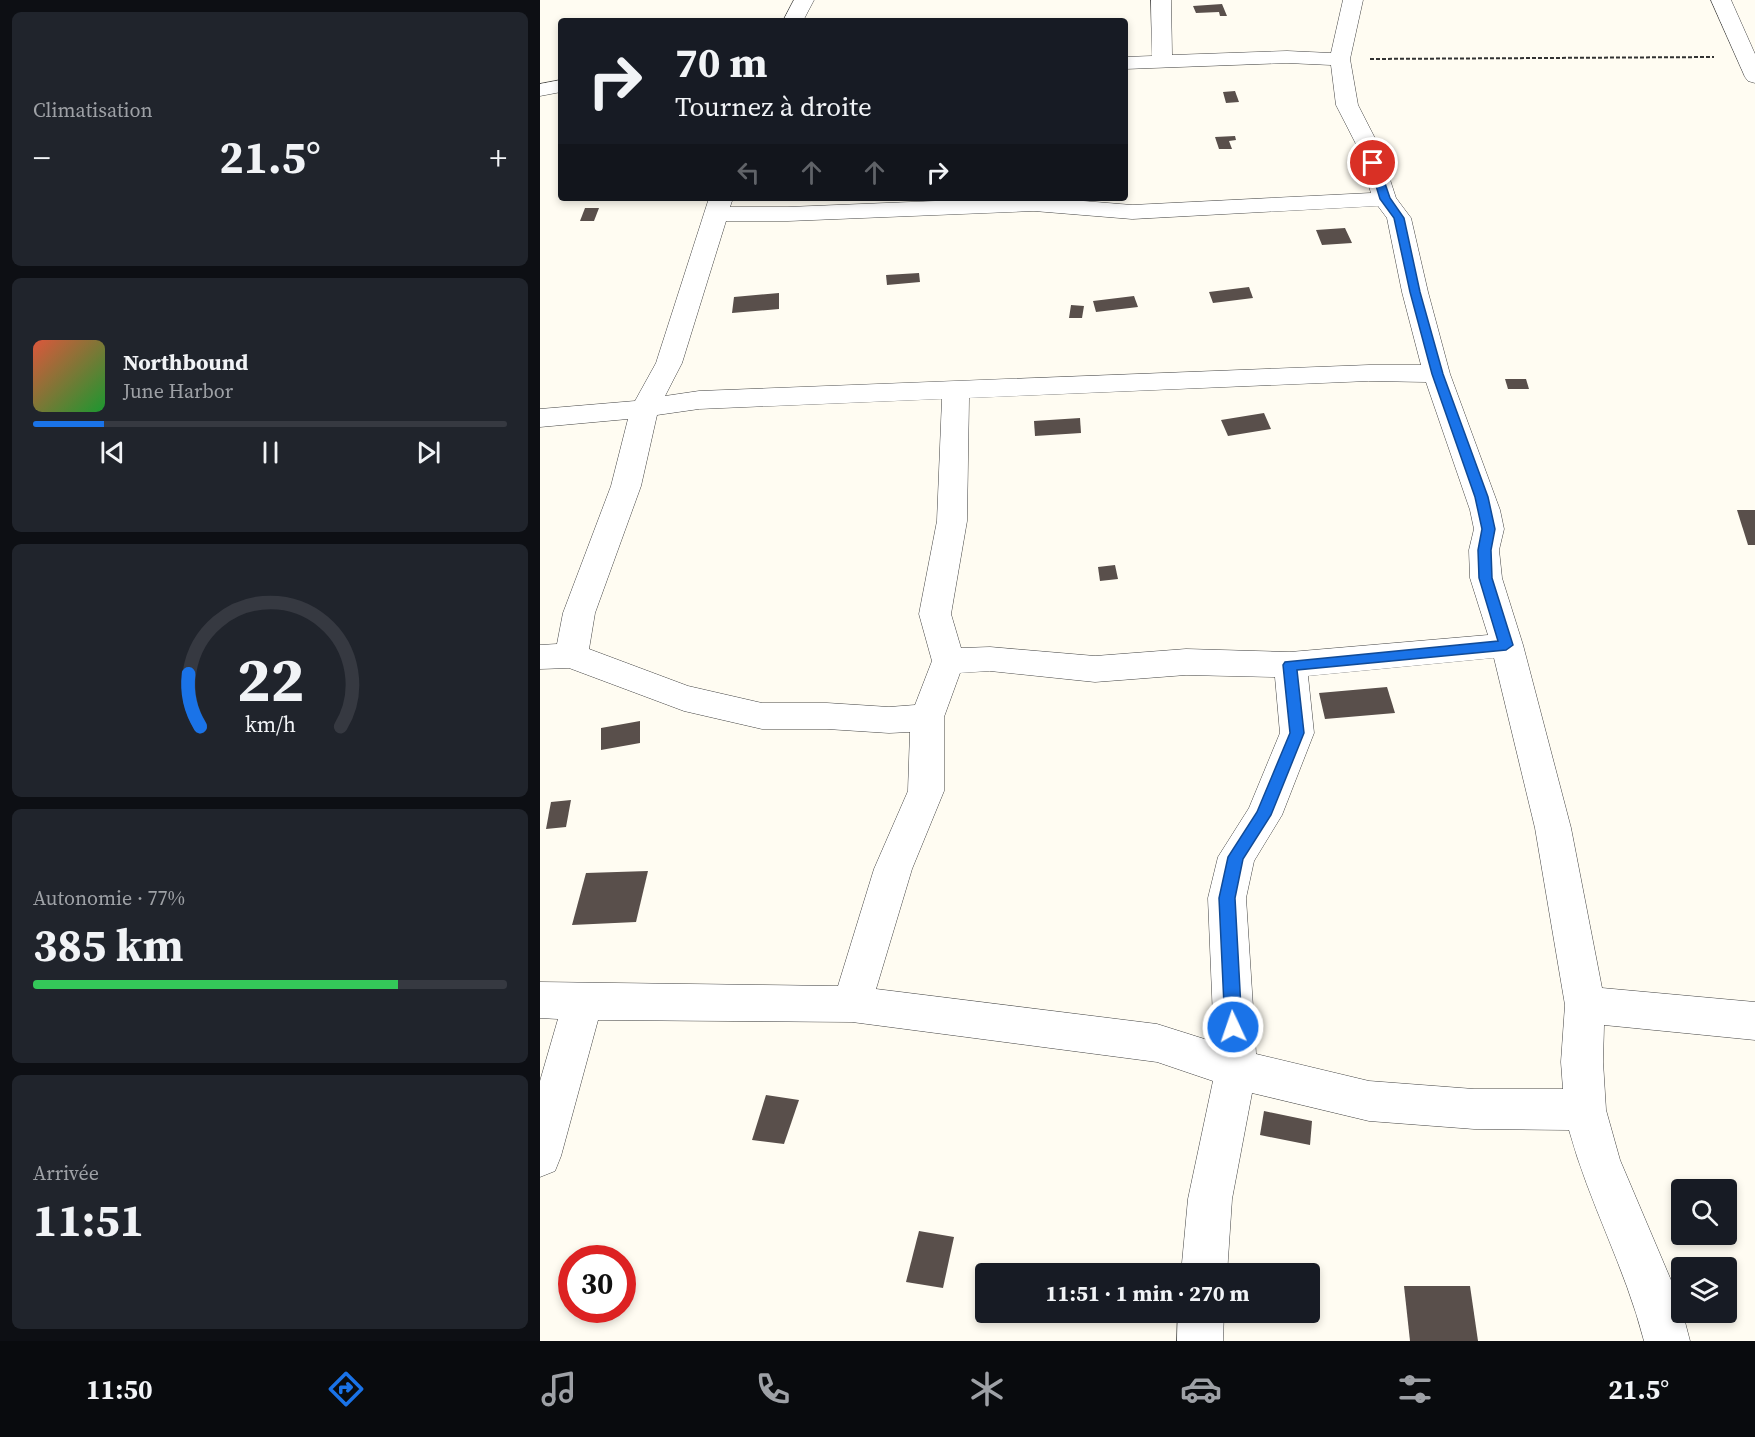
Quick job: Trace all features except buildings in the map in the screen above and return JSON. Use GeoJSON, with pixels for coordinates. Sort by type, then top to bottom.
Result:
{"type":"FeatureCollection","features":[{"type":"Feature","properties":{"kind":"street"},"geometry":{"type":"LineString","coordinates":[[795,18],[804,0]]}},
{"type":"Feature","properties":{"kind":"street"},"geometry":{"type":"LineString","coordinates":[[1161,0],[1162,60]]}},
{"type":"Feature","properties":{"kind":"street"},"geometry":{"type":"LineString","coordinates":[[1353,0],[1340,59],[1347,105],[1368,146],[1385,199],[1399,218],[1415,292],[1437,374],[1485,510],[1489,529],[1484,550],[1486,578],[1506,645],[1553,828],[1585,1005],[1582,1062],[1585,1110],[1599,1161],[1656,1299],[1667,1341]]}},
{"type":"Feature","properties":{"kind":"street"},"geometry":{"type":"LineString","coordinates":[[1721,0],[1755,77]]}},
{"type":"Feature","properties":{"kind":"street"},"geometry":{"type":"LineString","coordinates":[[1128,63],[1287,57],[1340,59]]}},
{"type":"Feature","properties":{"kind":"street"},"geometry":{"type":"LineString","coordinates":[[540,90],[558,87]]}},
{"type":"Feature","properties":{"kind":"street"},"geometry":{"type":"LineString","coordinates":[[927,717],[889,720],[827,716],[762,716],[684,698],[555,657],[579,613],[626,486],[645,407],[669,363],[718,206],[788,214],[1024,204],[1385,199]]}},
{"type":"Feature","properties":{"kind":"street"},"geometry":{"type":"LineString","coordinates":[[540,418],[610,414],[699,400],[1369,373],[1437,374]]}},
{"type":"Feature","properties":{"kind":"street"},"geometry":{"type":"LineString","coordinates":[[852,1004],[893,869],[926,791],[927,717],[948,661],[935,614],[952,520],[956,389]]}},
{"type":"Feature","properties":{"kind":"street"},"geometry":{"type":"LineString","coordinates":[[948,661],[990,659],[1095,669],[1186,663],[1290,665],[1506,645]]}},
{"type":"Feature","properties":{"kind":"street"},"geometry":{"type":"LineString","coordinates":[[1205,1263],[1210,1198],[1236,1069],[1227,898],[1236,857],[1264,815],[1297,733],[1290,665]]}},
{"type":"Feature","properties":{"kind":"street"},"geometry":{"type":"LineString","coordinates":[[540,1000],[852,1004],[1157,1043],[1236,1069],[1369,1101],[1474,1109],[1585,1110]]}},
{"type":"Feature","properties":{"kind":"street"},"geometry":{"type":"LineString","coordinates":[[540,1156],[583,1000]]}},
{"type":"Feature","properties":{"kind":"street"},"geometry":{"type":"LineString","coordinates":[[1585,1005],[1755,1021]]}},
{"type":"Feature","properties":{"kind":"street"},"geometry":{"type":"LineString","coordinates":[[1200,1341],[1201,1323]]}},
{"type":"Feature","properties":{"kind":"path"},"geometry":{"type":"LineString","coordinates":[[1340,59],[1471,60],[1624,54],[1747,58]]}},
{"type":"Feature","properties":{"kind":"route"},"geometry":{"type":"LineString","coordinates":[[1233,1027],[1227,898],[1236,857],[1264,815],[1297,733],[1290,665],[1506,645],[1486,578],[1484,550],[1489,529],[1482,497],[1437,374],[1415,292],[1399,218],[1385,199],[1373,163]]}}]}
